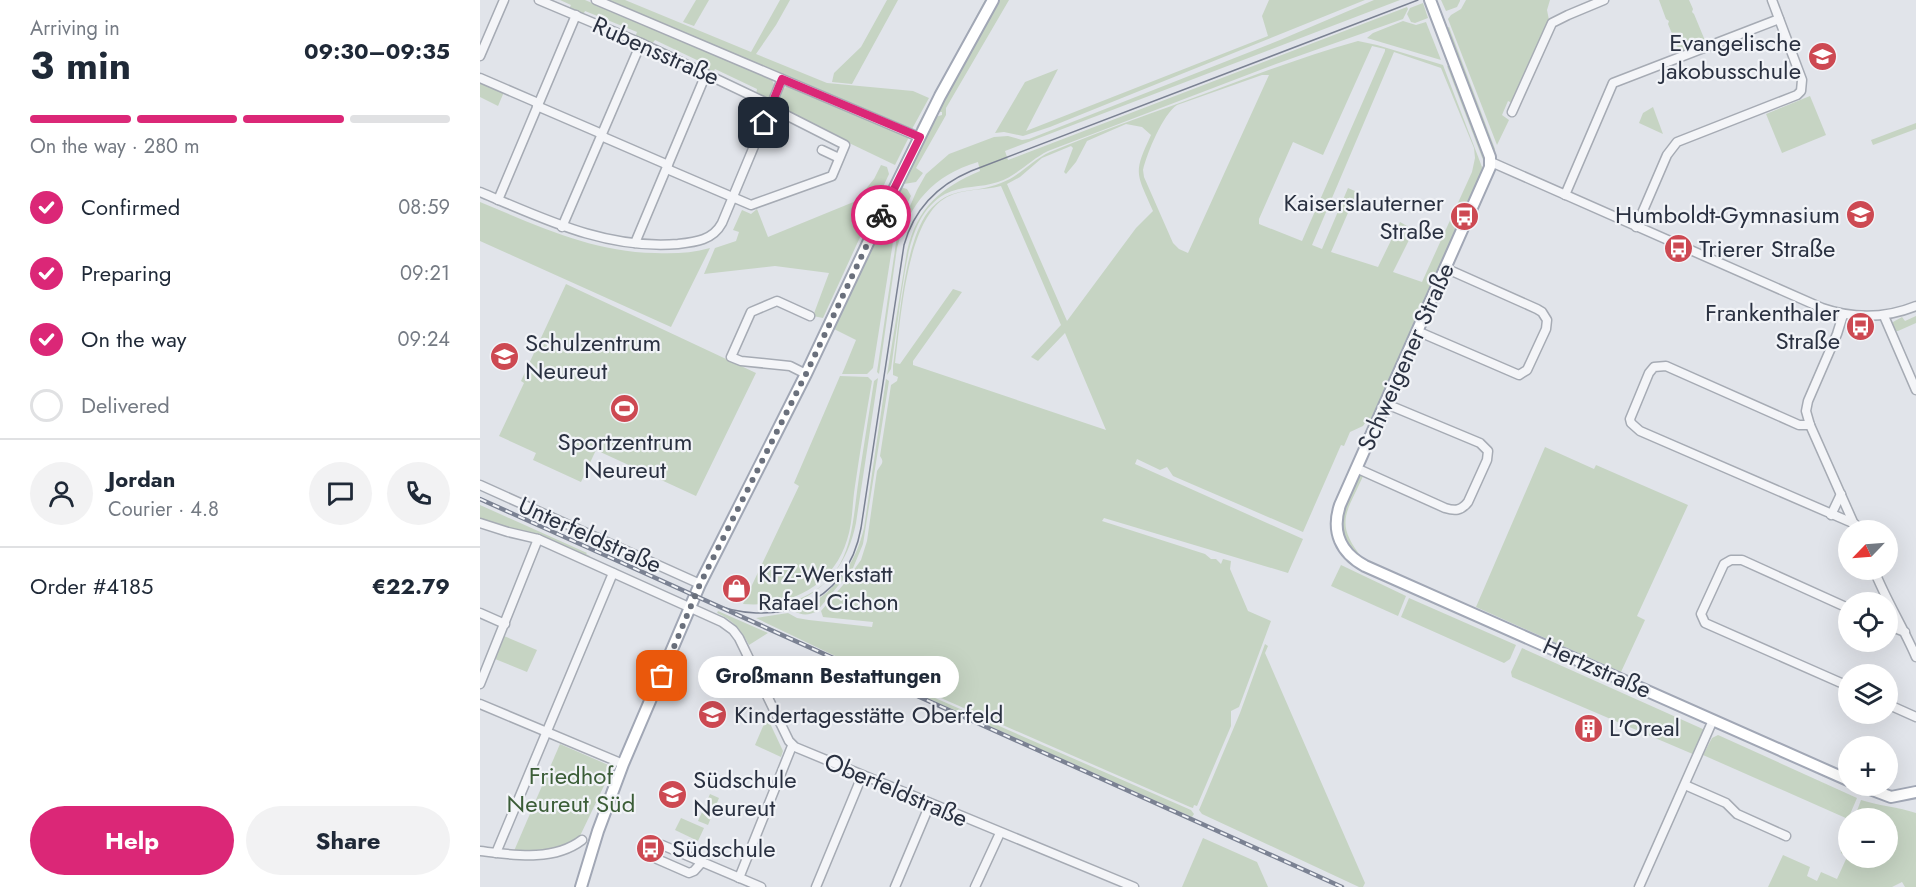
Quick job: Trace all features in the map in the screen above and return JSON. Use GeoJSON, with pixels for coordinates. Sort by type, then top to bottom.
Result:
{"type":"FeatureCollection","features":[{"type":"Feature","properties":{"kind":"main road"},"geometry":{"type":"LineString","coordinates":[[580,887],[623,764],[700,584],[806,374],[957,62],[993,0]]}},
{"type":"Feature","properties":{"kind":"main road"},"geometry":{"type":"LineString","coordinates":[[1431,1],[1491,162]]}},
{"type":"Feature","properties":{"kind":"main road","name":"Schweigener Straße"},"geometry":{"type":"LineString","coordinates":[[1347,553],[1338,537],[1336,519],[1340,505],[1491,162]]}},
{"type":"Feature","properties":{"kind":"main road","name":"Hertzstraße"},"geometry":{"type":"LineString","coordinates":[[1347,553],[1374,570],[1838,776]]}},
{"type":"Feature","properties":{"kind":"main road"},"geometry":{"type":"LineString","coordinates":[[1898,796],[1916,792]]}},
{"type":"Feature","properties":{"kind":"street"},"geometry":{"type":"LineString","coordinates":[[480,56],[504,0]]}},
{"type":"Feature","properties":{"kind":"street","name":"Rubensstraße"},"geometry":{"type":"LineString","coordinates":[[539,0],[641,44],[771,105]]}},
{"type":"Feature","properties":{"kind":"street"},"geometry":{"type":"LineString","coordinates":[[596,0],[920,137]]}},
{"type":"Feature","properties":{"kind":"street"},"geometry":{"type":"LineString","coordinates":[[1512,112],[1552,23],[1604,0]]}},
{"type":"Feature","properties":{"kind":"street"},"geometry":{"type":"LineString","coordinates":[[1636,227],[1666,155],[1677,142],[1797,95],[1801,91],[1802,81],[1772,0]]}},
{"type":"Feature","properties":{"kind":"street"},"geometry":{"type":"LineString","coordinates":[[498,200],[576,15]]}},
{"type":"Feature","properties":{"kind":"street"},"geometry":{"type":"LineString","coordinates":[[1564,195],[1613,83],[1779,19]]}},
{"type":"Feature","properties":{"kind":"street"},"geometry":{"type":"LineString","coordinates":[[562,227],[641,44]]}},
{"type":"Feature","properties":{"kind":"street"},"geometry":{"type":"LineString","coordinates":[[635,243],[706,74]]}},
{"type":"Feature","properties":{"kind":"street"},"geometry":{"type":"LineString","coordinates":[[480,78],[751,205],[832,176],[845,145],[780,112]]}},
{"type":"Feature","properties":{"kind":"street"},"geometry":{"type":"LineString","coordinates":[[480,192],[562,227],[603,238],[635,243],[674,244],[708,238],[719,228],[782,79]]}},
{"type":"Feature","properties":{"kind":"street"},"geometry":{"type":"LineString","coordinates":[[822,150],[840,158]]}},
{"type":"Feature","properties":{"kind":"street"},"geometry":{"type":"LineString","coordinates":[[1491,162],[1805,302],[1843,315],[1884,316],[1916,306]]}},
{"type":"Feature","properties":{"kind":"street"},"geometry":{"type":"LineString","coordinates":[[1417,331],[1518,375],[1527,370],[1546,330],[1547,320],[1542,312],[1445,268]]}},
{"type":"Feature","properties":{"kind":"street"},"geometry":{"type":"LineString","coordinates":[[806,374],[790,366],[741,361],[731,357],[751,312],[756,308],[777,300],[810,316]]}},
{"type":"Feature","properties":{"kind":"street"},"geometry":{"type":"LineString","coordinates":[[1843,315],[1806,411],[1810,425],[1852,520]]}},
{"type":"Feature","properties":{"kind":"street"},"geometry":{"type":"LineString","coordinates":[[1884,316],[1916,390]]}},
{"type":"Feature","properties":{"kind":"street"},"geometry":{"type":"LineString","coordinates":[[1810,425],[1799,425],[1666,366],[1654,367],[1649,373],[1631,411],[1630,419],[1632,425],[1640,431],[1841,520]]}},
{"type":"Feature","properties":{"kind":"street"},"geometry":{"type":"LineString","coordinates":[[1356,468],[1445,508],[1455,510],[1464,507],[1468,502],[1487,460],[1488,451],[1480,443],[1384,403]]}},
{"type":"Feature","properties":{"kind":"street","name":"Unterfeldstraße"},"geometry":{"type":"LineString","coordinates":[[480,485],[700,584]]}},
{"type":"Feature","properties":{"kind":"street"},"geometry":{"type":"LineString","coordinates":[[1831,515],[1841,494]]}},
{"type":"Feature","properties":{"kind":"street"},"geometry":{"type":"LineString","coordinates":[[480,522],[538,539],[722,622],[739,638],[792,746],[739,878]]}},
{"type":"Feature","properties":{"kind":"street"},"geometry":{"type":"LineString","coordinates":[[480,684],[538,539]]}},
{"type":"Feature","properties":{"kind":"street"},"geometry":{"type":"LineString","coordinates":[[1838,603],[1742,560],[1731,560],[1726,562],[1701,614],[1706,623],[1838,682]]}},
{"type":"Feature","properties":{"kind":"street"},"geometry":{"type":"LineString","coordinates":[[496,853],[613,573]]}},
{"type":"Feature","properties":{"kind":"street"},"geometry":{"type":"LineString","coordinates":[[480,613],[505,624]]}},
{"type":"Feature","properties":{"kind":"street"},"geometry":{"type":"LineString","coordinates":[[1898,622],[1916,657]]}},
{"type":"Feature","properties":{"kind":"street"},"geometry":{"type":"LineString","coordinates":[[1898,629],[1905,632]]}},
{"type":"Feature","properties":{"kind":"street"},"geometry":{"type":"LineString","coordinates":[[480,704],[623,764]]}},
{"type":"Feature","properties":{"kind":"street"},"geometry":{"type":"LineString","coordinates":[[1898,709],[1916,717]]}},
{"type":"Feature","properties":{"kind":"street"},"geometry":{"type":"LineString","coordinates":[[1639,887],[1713,720]]}},
{"type":"Feature","properties":{"kind":"street","name":"Oberfeldstraße"},"geometry":{"type":"LineString","coordinates":[[792,746],[1134,887]]}},
{"type":"Feature","properties":{"kind":"street"},"geometry":{"type":"LineString","coordinates":[[816,887],[862,776]]}},
{"type":"Feature","properties":{"kind":"street"},"geometry":{"type":"LineString","coordinates":[[1684,785],[1726,803],[1737,814],[1786,836]]}},
{"type":"Feature","properties":{"kind":"street"},"geometry":{"type":"LineString","coordinates":[[895,887],[930,804]]}},
{"type":"Feature","properties":{"kind":"street"},"geometry":{"type":"LineString","coordinates":[[976,887],[1000,833]]}},
{"type":"Feature","properties":{"kind":"street"},"geometry":{"type":"LineString","coordinates":[[480,851],[519,855],[550,854],[582,840]]}},
{"type":"Feature","properties":{"kind":"street"},"geometry":{"type":"LineString","coordinates":[[702,862],[689,873],[657,859],[654,851],[658,846],[662,846],[702,862],[761,887]]}},
{"type":"Feature","properties":{"kind":"green space"},"geometry":{"type":"Polygon","coordinates":[[[560,0],[585,0],[770,78],[774,90],[770,97],[762,97],[756,94],[757,89],[715,69],[713,73],[700,67],[701,62],[655,40],[652,44],[635,37],[637,32],[585,11],[583,15],[569,9],[571,5],[560,0]]]}},
{"type":"Feature","properties":{"kind":"green space"},"geometry":{"type":"Polygon","coordinates":[[[603,0],[625,0],[751,52],[780,0],[790,0],[756,54],[827,83],[913,91],[929,98],[912,129],[603,0]]]}},
{"type":"Feature","properties":{"kind":"green space"},"geometry":{"type":"Polygon","coordinates":[[[696,0],[709,0],[694,26],[683,22],[696,0]]]}},
{"type":"Feature","properties":{"kind":"green space"},"geometry":{"type":"Polygon","coordinates":[[[887,0],[898,0],[852,84],[832,82],[834,73],[861,47],[887,0]]]}},
{"type":"Feature","properties":{"kind":"green space"},"geometry":{"type":"Polygon","coordinates":[[[985,0],[989,0],[916,128],[985,0]]]}},
{"type":"Feature","properties":{"kind":"green space"},"geometry":{"type":"Polygon","coordinates":[[[998,0],[1009,0],[946,108],[946,115],[916,168],[923,173],[916,182],[904,184],[902,182],[935,117],[942,115],[942,112],[937,112],[998,0]]]}},
{"type":"Feature","properties":{"kind":"green space"},"geometry":{"type":"Polygon","coordinates":[[[1269,0],[1365,0],[1050,127],[1023,136],[1004,132],[995,133],[1025,82],[1058,69],[1026,131],[1268,36],[1262,16],[1269,0]]]}},
{"type":"Feature","properties":{"kind":"green space"},"geometry":{"type":"Polygon","coordinates":[[[1374,0],[1400,0],[1005,151],[1008,160],[1407,7],[1408,9],[1403,19],[1276,64],[1048,151],[1005,179],[992,184],[951,191],[933,203],[924,213],[912,239],[905,268],[891,369],[887,375],[907,251],[911,236],[924,211],[932,201],[953,185],[980,171],[978,162],[936,183],[916,205],[902,232],[897,248],[879,374],[877,372],[897,236],[926,174],[949,154],[994,137],[1029,139],[1280,40],[1374,0]]]}},
{"type":"Feature","properties":{"kind":"green space"},"geometry":{"type":"Polygon","coordinates":[[[1441,0],[1460,1],[1457,7],[1446,11],[1441,0]]]}},
{"type":"Feature","properties":{"kind":"green space"},"geometry":{"type":"Polygon","coordinates":[[[1466,0],[1550,0],[1547,10],[1549,20],[1512,103],[1508,101],[1502,115],[1509,120],[1497,145],[1448,19],[1461,9],[1466,0]]]}},
{"type":"Feature","properties":{"kind":"green space"},"geometry":{"type":"Polygon","coordinates":[[[1659,0],[1689,0],[1706,43],[1680,53],[1659,0]]]}},
{"type":"Feature","properties":{"kind":"green space"},"geometry":{"type":"Polygon","coordinates":[[[1423,3],[1428,18],[1415,23],[1411,22],[1407,14],[1410,8],[1423,3]]]}},
{"type":"Feature","properties":{"kind":"green space"},"geometry":{"type":"Polygon","coordinates":[[[1403,21],[1416,25],[1426,22],[1441,60],[1367,38],[1373,33],[1403,21]]]}},
{"type":"Feature","properties":{"kind":"green space"},"geometry":{"type":"Polygon","coordinates":[[[1449,27],[1495,149],[1493,153],[1452,47],[1447,28],[1449,27]]]}},
{"type":"Feature","properties":{"kind":"green space"},"geometry":{"type":"Polygon","coordinates":[[[1358,41],[1443,65],[1482,167],[1481,174],[1457,226],[1459,228],[1371,424],[1365,423],[1350,432],[1344,446],[1341,445],[1303,532],[1173,476],[1167,467],[1160,470],[1137,459],[1135,464],[1303,539],[1288,573],[1104,518],[1102,521],[1205,554],[1221,564],[1223,559],[1231,561],[1230,569],[1248,611],[1271,621],[1239,707],[1231,711],[1231,726],[1197,806],[1190,807],[861,663],[862,666],[1191,810],[1194,814],[1192,817],[856,666],[756,618],[788,613],[797,618],[809,620],[872,627],[873,622],[823,617],[821,611],[861,560],[867,541],[877,471],[882,462],[880,456],[891,385],[897,381],[898,377],[893,375],[893,366],[900,308],[913,244],[928,212],[945,197],[956,193],[947,197],[933,209],[922,226],[914,248],[903,297],[895,363],[900,364],[953,289],[962,292],[913,361],[913,365],[1106,430],[1065,333],[1038,361],[1031,357],[1061,325],[1001,186],[965,191],[1001,183],[1044,155],[1090,136],[1302,58],[1358,41]],[[1372,46],[1323,155],[1293,142],[1259,219],[1259,224],[1302,241],[1385,49],[1372,46]],[[1394,52],[1312,245],[1322,249],[1348,188],[1357,192],[1331,252],[1378,267],[1400,222],[1414,230],[1393,272],[1422,282],[1472,172],[1475,158],[1474,148],[1441,68],[1394,52]],[[1262,75],[1177,105],[1161,125],[1148,154],[1143,170],[1144,177],[1173,243],[1188,253],[1269,75],[1262,75]],[[1126,124],[1087,141],[1076,162],[1066,174],[1064,172],[1073,148],[1071,146],[1042,158],[1020,177],[1007,184],[1067,321],[1136,228],[1153,211],[1139,173],[1141,158],[1151,135],[1142,127],[1126,124]]]}},
{"type":"Feature","properties":{"kind":"green space"},"geometry":{"type":"Polygon","coordinates":[[[1447,66],[1451,67],[1487,159],[1483,160],[1447,66]]]}},
{"type":"Feature","properties":{"kind":"green space"},"geometry":{"type":"Polygon","coordinates":[[[480,82],[504,92],[498,106],[480,97],[480,82]]]}},
{"type":"Feature","properties":{"kind":"green space"},"geometry":{"type":"Polygon","coordinates":[[[786,87],[791,87],[909,137],[895,165],[774,107],[781,91],[786,87]]]}},
{"type":"Feature","properties":{"kind":"green space"},"geometry":{"type":"Polygon","coordinates":[[[1810,96],[1826,135],[1782,153],[1766,114],[1810,96]]]}},
{"type":"Feature","properties":{"kind":"green space"},"geometry":{"type":"Polygon","coordinates":[[[1653,107],[1663,134],[1639,123],[1643,113],[1653,107]]]}},
{"type":"Feature","properties":{"kind":"green space"},"geometry":{"type":"Polygon","coordinates":[[[1916,123],[1916,129],[1873,145],[1871,140],[1916,123]]]}},
{"type":"Feature","properties":{"kind":"green space"},"geometry":{"type":"Polygon","coordinates":[[[881,165],[887,167],[889,174],[823,318],[813,316],[829,273],[775,266],[704,274],[715,248],[736,241],[739,232],[733,230],[742,210],[751,214],[757,209],[768,237],[856,201],[874,179],[881,165]]]}},
{"type":"Feature","properties":{"kind":"green space"},"geometry":{"type":"Polygon","coordinates":[[[900,187],[907,189],[911,196],[898,223],[893,242],[873,368],[867,374],[842,374],[856,340],[834,329],[835,324],[900,187]]]}},
{"type":"Feature","properties":{"kind":"green space"},"geometry":{"type":"Polygon","coordinates":[[[480,202],[566,236],[609,248],[632,252],[669,253],[710,248],[671,327],[480,241],[480,202]]]}},
{"type":"Feature","properties":{"kind":"green space","name":"Sportzentrum Neureut"},"geometry":{"type":"Polygon","coordinates":[[[566,284],[756,373],[696,496],[596,450],[581,482],[533,460],[536,453],[499,436],[524,383],[521,381],[566,284]]]}},
{"type":"Feature","properties":{"kind":"green space"},"geometry":{"type":"Polygon","coordinates":[[[1916,316],[1916,323],[1894,331],[1893,322],[1902,317],[1905,321],[1916,316]]]}},
{"type":"Feature","properties":{"kind":"green space"},"geometry":{"type":"Polygon","coordinates":[[[840,376],[868,377],[872,381],[847,540],[831,570],[807,591],[777,602],[743,604],[799,486],[794,483],[840,376]]]}},
{"type":"Feature","properties":{"kind":"green space"},"geometry":{"type":"Polygon","coordinates":[[[878,378],[856,523],[848,550],[829,578],[846,551],[851,534],[874,381],[878,378]]]}},
{"type":"Feature","properties":{"kind":"green space"},"geometry":{"type":"Polygon","coordinates":[[[886,379],[889,381],[863,544],[853,568],[817,611],[806,614],[797,613],[794,611],[820,598],[840,579],[848,568],[860,542],[886,379]]]}},
{"type":"Feature","properties":{"kind":"green space"},"geometry":{"type":"Polygon","coordinates":[[[1545,447],[1594,469],[1596,465],[1688,505],[1637,616],[1645,620],[1621,672],[1476,607],[1545,447]]]}},
{"type":"Feature","properties":{"kind":"green space"},"geometry":{"type":"Polygon","coordinates":[[[1364,474],[1346,517],[1348,536],[1363,559],[1352,552],[1342,536],[1340,512],[1356,477],[1364,474]]]}},
{"type":"Feature","properties":{"kind":"green space"},"geometry":{"type":"Polygon","coordinates":[[[480,505],[590,556],[589,558],[480,519],[480,505]]]}},
{"type":"Feature","properties":{"kind":"green space"},"geometry":{"type":"Polygon","coordinates":[[[1341,565],[1406,596],[1398,616],[1331,586],[1341,565]]]}},
{"type":"Feature","properties":{"kind":"green space"},"geometry":{"type":"Polygon","coordinates":[[[827,580],[805,598],[792,604],[792,602],[812,592],[827,580]]]}},
{"type":"Feature","properties":{"kind":"green space"},"geometry":{"type":"Polygon","coordinates":[[[1409,598],[1516,645],[1510,659],[1504,663],[1401,617],[1409,598]]]}},
{"type":"Feature","properties":{"kind":"green space"},"geometry":{"type":"Polygon","coordinates":[[[718,611],[768,633],[749,645],[736,626],[717,613],[718,611]]]}},
{"type":"Feature","properties":{"kind":"green space"},"geometry":{"type":"Polygon","coordinates":[[[504,636],[537,650],[527,672],[495,659],[504,636]]]}},
{"type":"Feature","properties":{"kind":"green space"},"geometry":{"type":"Polygon","coordinates":[[[1265,644],[1268,646],[1265,653],[1365,883],[1363,887],[1202,814],[1199,810],[1240,713],[1265,644]]]}},
{"type":"Feature","properties":{"kind":"green space"},"geometry":{"type":"Polygon","coordinates":[[[1522,648],[1705,730],[1695,755],[1512,677],[1511,672],[1522,648]]]}},
{"type":"Feature","properties":{"kind":"green space"},"geometry":{"type":"Polygon","coordinates":[[[767,717],[783,751],[781,757],[755,745],[767,717]]]}},
{"type":"Feature","properties":{"kind":"green space"},"geometry":{"type":"Polygon","coordinates":[[[1718,735],[1838,789],[1838,796],[1857,798],[1853,808],[1838,808],[1838,815],[1703,755],[1712,738],[1718,735]]]}},
{"type":"Feature","properties":{"kind":"green space","name":"Friedhof Neureut Süd"},"geometry":{"type":"Polygon","coordinates":[[[560,744],[613,767],[579,838],[556,849],[514,851],[560,744]]]}},
{"type":"Feature","properties":{"kind":"green space"},"geometry":{"type":"Polygon","coordinates":[[[710,794],[719,798],[708,825],[698,821],[710,794]]]}},
{"type":"Feature","properties":{"kind":"green space"},"geometry":{"type":"Polygon","coordinates":[[[1861,800],[1897,808],[1858,808],[1861,800]]]}},
{"type":"Feature","properties":{"kind":"green space"},"geometry":{"type":"Polygon","coordinates":[[[1898,808],[1916,813],[1916,887],[1905,887],[1902,882],[1892,887],[1768,887],[1783,855],[1810,867],[1807,876],[1817,881],[1821,872],[1837,879],[1842,868],[1898,868],[1898,808]]]}},
{"type":"Feature","properties":{"kind":"green space"},"geometry":{"type":"Polygon","coordinates":[[[681,818],[704,828],[698,841],[675,830],[681,818]]]}},
{"type":"Feature","properties":{"kind":"green space"},"geometry":{"type":"Polygon","coordinates":[[[1203,838],[1257,862],[1268,887],[1182,887],[1203,838]]]}},
{"type":"Feature","properties":{"kind":"tram line"},"geometry":{"type":"LineString","coordinates":[[705,601],[731,609],[756,613],[781,611],[803,605],[823,593],[840,577],[853,555],[861,528],[904,245],[914,220],[938,191],[971,171],[1418,0]]}},
{"type":"Feature","properties":{"kind":"railway"},"geometry":{"type":"LineString","coordinates":[[480,499],[1342,887]]}},
{"type":"Feature","properties":{"kind":"way so far"},"geometry":{"type":"LineString","coordinates":[[662,676],[700,584],[806,374],[881,215]]}},
{"type":"Feature","properties":{"kind":"place","name":"Evangelische Jakobusschule"},"geometry":{"type":"Point","coordinates":[1822,57]}},
{"type":"Feature","properties":{"kind":"place","name":"Humboldt-Gymnasium"},"geometry":{"type":"Point","coordinates":[1861,215]}},
{"type":"Feature","properties":{"kind":"place","name":"Kaiserslauterner Straße"},"geometry":{"type":"Point","coordinates":[1465,217]}},
{"type":"Feature","properties":{"kind":"place","name":"Trierer Straße"},"geometry":{"type":"Point","coordinates":[1678,249]}},
{"type":"Feature","properties":{"kind":"place","name":"Frankenthaler Straße"},"geometry":{"type":"Point","coordinates":[1861,327]}},
{"type":"Feature","properties":{"kind":"place","name":"Schulzentrum Neureut"},"geometry":{"type":"Point","coordinates":[504,357]}},
{"type":"Feature","properties":{"kind":"place","name":"Sportzentrum Neureut"},"geometry":{"type":"Point","coordinates":[625,409]}},
{"type":"Feature","properties":{"kind":"place","name":"KFZ-Werkstatt Rafael Cichon"},"geometry":{"type":"Point","coordinates":[737,588]}},
{"type":"Feature","properties":{"kind":"place","name":"Großmann Bestattungen"},"geometry":{"type":"Point","coordinates":[662,676]}},
{"type":"Feature","properties":{"kind":"place","name":"Kindertagesstätte Oberfeld"},"geometry":{"type":"Point","coordinates":[713,715]}},
{"type":"Feature","properties":{"kind":"place","name":"L'Oreal"},"geometry":{"type":"Point","coordinates":[1588,728]}},
{"type":"Feature","properties":{"kind":"place","name":"Südschule Neureut"},"geometry":{"type":"Point","coordinates":[672,794]}},
{"type":"Feature","properties":{"kind":"place","name":"Südschule"},"geometry":{"type":"Point","coordinates":[651,849]}},
{"type":"Feature","properties":{"kind":"route"},"geometry":{"type":"LineString","coordinates":[[764,123],[782,79],[920,137],[881,215]]}}]}
